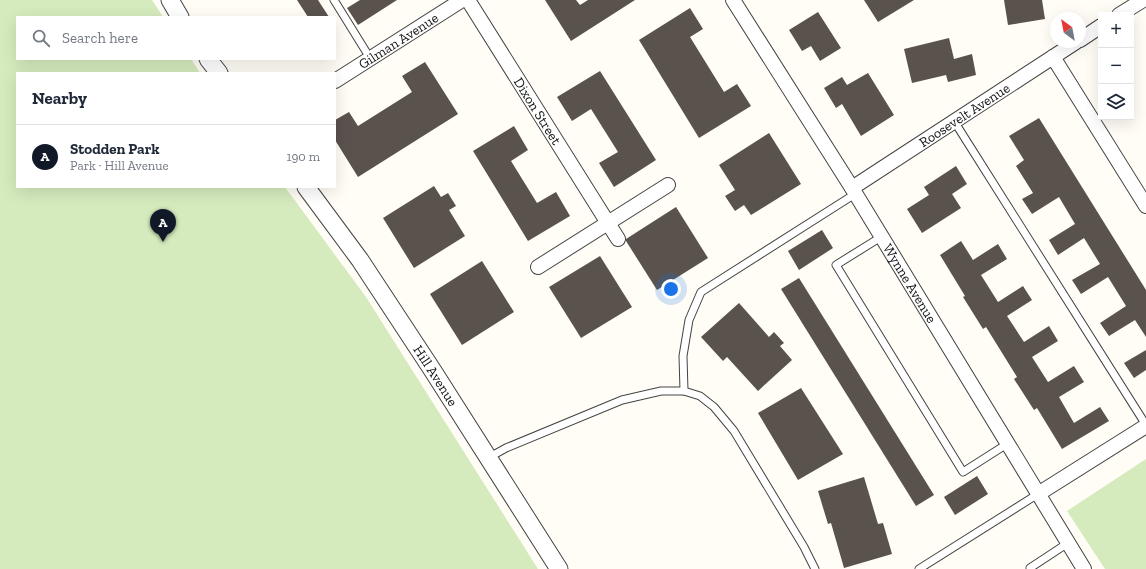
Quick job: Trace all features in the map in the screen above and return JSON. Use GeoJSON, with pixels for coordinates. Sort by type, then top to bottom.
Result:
{"type":"FeatureCollection","features":[{"type":"Feature","properties":{"kind":"street"},"geometry":{"type":"LineString","coordinates":[[170,0],[179,16]]}},
{"type":"Feature","properties":{"kind":"street","name":"Gilman Avenue"},"geometry":{"type":"LineString","coordinates":[[336,80],[462,0]]}},
{"type":"Feature","properties":{"kind":"street","name":"Dixon Street"},"geometry":{"type":"LineString","coordinates":[[468,0],[618,238]]}},
{"type":"Feature","properties":{"kind":"street","name":"Wynne Avenue"},"geometry":{"type":"LineString","coordinates":[[733,0],[853,191],[1084,569]]}},
{"type":"Feature","properties":{"kind":"street"},"geometry":{"type":"LineString","coordinates":[[1124,12],[1143,0]]}},
{"type":"Feature","properties":{"kind":"street"},"geometry":{"type":"LineString","coordinates":[[1086,36],[1098,28]]}},
{"type":"Feature","properties":{"kind":"street","name":"Roosevelt Avenue"},"geometry":{"type":"LineString","coordinates":[[853,191],[954,121],[1067,48]]}},
{"type":"Feature","properties":{"kind":"street"},"geometry":{"type":"LineString","coordinates":[[1053,57],[1146,206]]}},
{"type":"Feature","properties":{"kind":"street"},"geometry":{"type":"LineString","coordinates":[[209,60],[218,72]]}},
{"type":"Feature","properties":{"kind":"street"},"geometry":{"type":"LineString","coordinates":[[538,266],[668,185]]}},
{"type":"Feature","properties":{"kind":"street","name":"Hill Avenue"},"geometry":{"type":"LineString","coordinates":[[307,188],[360,260],[559,569]]}},
{"type":"Feature","properties":{"kind":"street"},"geometry":{"type":"LineString","coordinates":[[1038,494],[1146,426]]}},
{"type":"Feature","properties":{"kind":"lane"},"geometry":{"type":"LineString","coordinates":[[334,0],[370,58]]}},
{"type":"Feature","properties":{"kind":"lane"},"geometry":{"type":"LineString","coordinates":[[954,121],[1146,426]]}},
{"type":"Feature","properties":{"kind":"lane"},"geometry":{"type":"LineString","coordinates":[[684,390],[682,356],[689,320],[701,292],[853,191]]}},
{"type":"Feature","properties":{"kind":"lane"},"geometry":{"type":"LineString","coordinates":[[881,237],[836,265],[963,472],[1007,444]]}},
{"type":"Feature","properties":{"kind":"lane"},"geometry":{"type":"LineString","coordinates":[[488,458],[506,448],[622,400],[661,391],[684,390],[700,396],[714,407],[734,431],[804,547],[815,569]]}},
{"type":"Feature","properties":{"kind":"lane"},"geometry":{"type":"LineString","coordinates":[[919,569],[1038,494]]}},
{"type":"Feature","properties":{"kind":"lane"},"geometry":{"type":"LineString","coordinates":[[1030,568],[1068,544]]}},
{"type":"Feature","properties":{"kind":"green space"},"geometry":{"type":"Polygon","coordinates":[[[0,0],[152,0],[162,16],[16,16],[16,60],[192,60],[199,72],[16,72],[16,188],[286,188],[366,297],[538,569],[0,569],[0,0]]]}},
{"type":"Feature","properties":{"kind":"green space"},"geometry":{"type":"Polygon","coordinates":[[[1146,459],[1146,569],[1105,569],[1067,511],[1146,459]]]}},
{"type":"Feature","properties":{"kind":"building"},"geometry":{"type":"Polygon","coordinates":[[[297,0],[318,0],[328,16],[307,16],[297,0]]]}},
{"type":"Feature","properties":{"kind":"building"},"geometry":{"type":"Polygon","coordinates":[[[360,0],[397,0],[358,25],[347,8],[360,0]]]}},
{"type":"Feature","properties":{"kind":"building"},"geometry":{"type":"Polygon","coordinates":[[[545,0],[576,0],[580,5],[588,0],[635,0],[571,41],[545,0]]]}},
{"type":"Feature","properties":{"kind":"building"},"geometry":{"type":"Polygon","coordinates":[[[864,0],[914,0],[878,22],[864,0]]]}},
{"type":"Feature","properties":{"kind":"building"},"geometry":{"type":"Polygon","coordinates":[[[1004,0],[1042,0],[1045,19],[1008,25],[1004,0]]]}},
{"type":"Feature","properties":{"kind":"building"},"geometry":{"type":"Polygon","coordinates":[[[690,8],[703,29],[690,37],[724,92],[737,84],[751,106],[699,138],[639,40],[690,8]]]}},
{"type":"Feature","properties":{"kind":"building"},"geometry":{"type":"Polygon","coordinates":[[[818,12],[841,48],[820,61],[811,46],[802,51],[789,30],[818,12]]]}},
{"type":"Feature","properties":{"kind":"building"},"geometry":{"type":"Polygon","coordinates":[[[949,38],[954,59],[972,54],[976,75],[948,82],[946,75],[912,83],[904,49],[949,38]]]}},
{"type":"Feature","properties":{"kind":"building"},"geometry":{"type":"Polygon","coordinates":[[[425,62],[458,114],[358,177],[336,142],[336,119],[349,112],[358,126],[412,92],[402,76],[425,62]]]}},
{"type":"Feature","properties":{"kind":"building"},"geometry":{"type":"Polygon","coordinates":[[[600,71],[656,160],[614,187],[599,163],[618,152],[591,109],[572,121],[557,97],[600,71]]]}},
{"type":"Feature","properties":{"kind":"building"},"geometry":{"type":"Polygon","coordinates":[[[868,73],[894,115],[861,136],[842,104],[836,108],[824,88],[842,77],[847,85],[868,73]]]}},
{"type":"Feature","properties":{"kind":"building"},"geometry":{"type":"Polygon","coordinates":[[[1039,118],[1146,290],[1146,337],[1135,320],[1109,336],[1100,323],[1126,306],[1108,277],[1081,294],[1072,280],[1100,264],[1084,238],[1058,255],[1049,240],[1075,224],[1059,197],[1032,214],[1022,199],[1033,193],[1016,166],[1024,160],[1009,136],[1039,118]]]}},
{"type":"Feature","properties":{"kind":"building"},"geometry":{"type":"Polygon","coordinates":[[[514,126],[528,150],[511,161],[537,203],[556,192],[570,216],[528,241],[473,151],[514,126]]]}},
{"type":"Feature","properties":{"kind":"building"},"geometry":{"type":"Polygon","coordinates":[[[769,133],[801,184],[751,215],[744,205],[735,211],[725,196],[735,190],[719,165],[769,133]]]}},
{"type":"Feature","properties":{"kind":"building"},"geometry":{"type":"Polygon","coordinates":[[[956,166],[967,184],[952,194],[961,208],[922,233],[907,209],[929,195],[924,187],[956,166]]]}},
{"type":"Feature","properties":{"kind":"building"},"geometry":{"type":"Polygon","coordinates":[[[434,186],[441,197],[448,193],[456,206],[449,210],[465,236],[414,268],[383,218],[434,186]]]}},
{"type":"Feature","properties":{"kind":"building"},"geometry":{"type":"Polygon","coordinates":[[[676,207],[708,258],[657,290],[626,239],[676,207]]]}},
{"type":"Feature","properties":{"kind":"building"},"geometry":{"type":"Polygon","coordinates":[[[822,230],[833,248],[799,270],[788,251],[822,230]]]}},
{"type":"Feature","properties":{"kind":"building"},"geometry":{"type":"Polygon","coordinates":[[[961,241],[973,260],[998,244],[1007,259],[981,275],[998,302],[1023,286],[1032,300],[1007,316],[1024,342],[1049,326],[1058,341],[1032,357],[1048,382],[1074,366],[1084,382],[1059,397],[1074,423],[1100,407],[1109,421],[1062,449],[1037,408],[1034,410],[1014,379],[1017,377],[986,327],[983,329],[963,297],[965,296],[940,255],[961,241]]]}},
{"type":"Feature","properties":{"kind":"building"},"geometry":{"type":"Polygon","coordinates":[[[600,256],[632,307],[581,338],[549,287],[600,256]]]}},
{"type":"Feature","properties":{"kind":"building"},"geometry":{"type":"Polygon","coordinates":[[[482,261],[514,312],[462,345],[430,294],[482,261]]]}},
{"type":"Feature","properties":{"kind":"building"},"geometry":{"type":"Polygon","coordinates":[[[799,278],[934,495],[916,506],[781,289],[799,278]]]}},
{"type":"Feature","properties":{"kind":"building"},"geometry":{"type":"Polygon","coordinates":[[[739,303],[769,337],[774,332],[784,343],[780,346],[792,360],[758,391],[727,357],[723,361],[701,337],[739,303]]]}},
{"type":"Feature","properties":{"kind":"building"},"geometry":{"type":"Polygon","coordinates":[[[1146,350],[1146,370],[1134,378],[1124,363],[1146,350]]]}},
{"type":"Feature","properties":{"kind":"building"},"geometry":{"type":"Polygon","coordinates":[[[801,388],[843,454],[798,480],[758,413],[801,388]]]}},
{"type":"Feature","properties":{"kind":"building"},"geometry":{"type":"Polygon","coordinates":[[[977,476],[988,494],[955,515],[944,497],[977,476]]]}},
{"type":"Feature","properties":{"kind":"building"},"geometry":{"type":"Polygon","coordinates":[[[864,477],[878,524],[883,523],[892,554],[844,568],[831,523],[828,524],[818,491],[864,477]]]}},
{"type":"Feature","properties":{"kind":"place","name":"Stodden Park"},"geometry":{"type":"Point","coordinates":[163,242]}}]}
